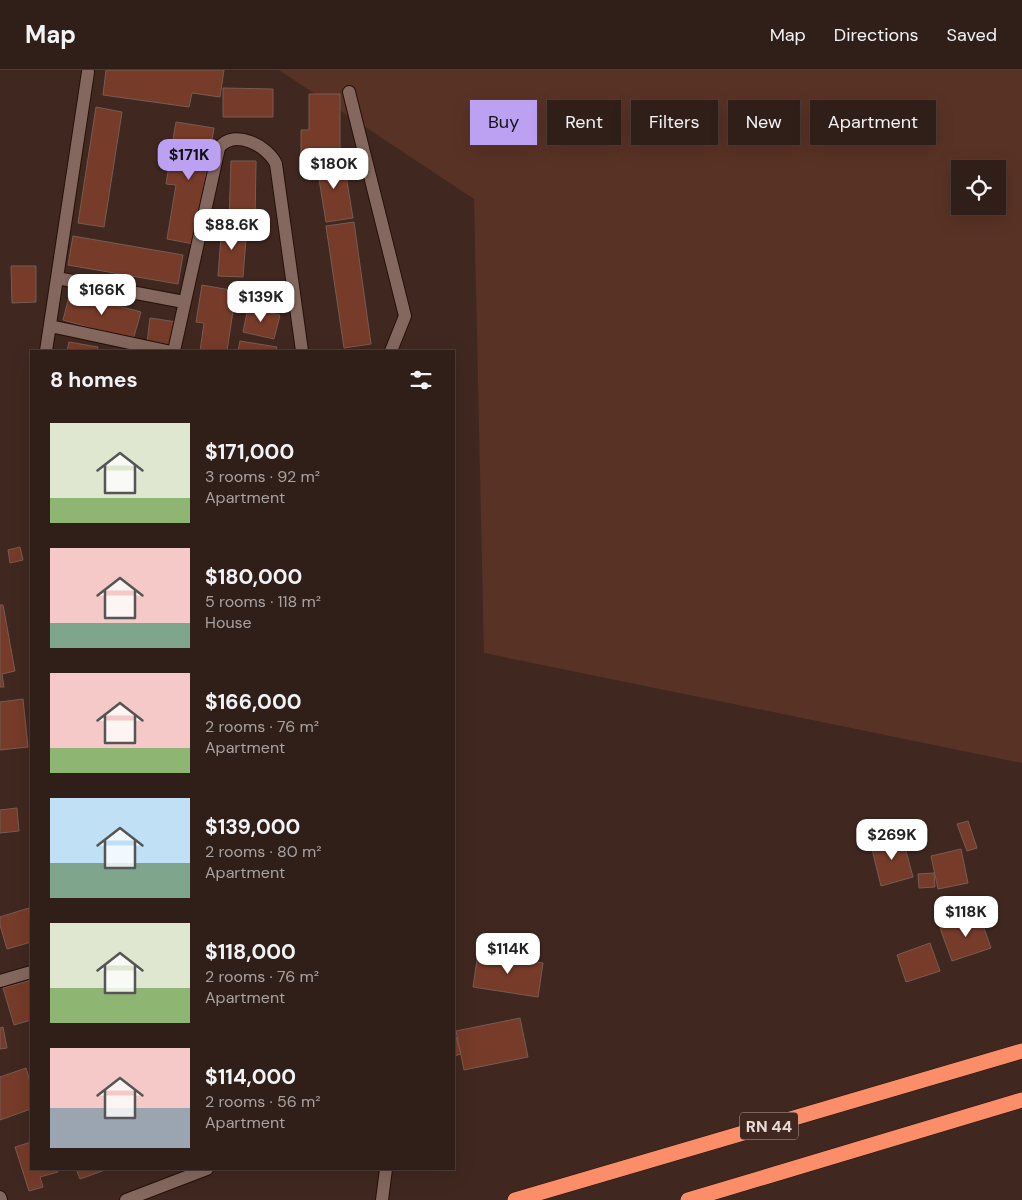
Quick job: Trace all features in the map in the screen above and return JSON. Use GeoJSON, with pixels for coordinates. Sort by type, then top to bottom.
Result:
{"type":"FeatureCollection","features":[{"type":"Feature","properties":{"kind":"highway","name":"RN 44"},"geometry":{"type":"LineString","coordinates":[[515,1200],[1022,1051]]}},
{"type":"Feature","properties":{"kind":"highway"},"geometry":{"type":"LineString","coordinates":[[688,1200],[1022,1100]]}},
{"type":"Feature","properties":{"kind":"street"},"geometry":{"type":"LineString","coordinates":[[46,350],[88,72]]}},
{"type":"Feature","properties":{"kind":"street"},"geometry":{"type":"LineString","coordinates":[[349,92],[405,316],[391,350]]}},
{"type":"Feature","properties":{"kind":"street"},"geometry":{"type":"LineString","coordinates":[[174,350],[219,148],[230,140],[256,144],[268,152],[276,164],[302,350]]}},
{"type":"Feature","properties":{"kind":"street"},"geometry":{"type":"LineString","coordinates":[[57,278],[184,302]]}},
{"type":"Feature","properties":{"kind":"street"},"geometry":{"type":"LineString","coordinates":[[50,326],[117,346],[157,350]]}},
{"type":"Feature","properties":{"kind":"street"},"geometry":{"type":"LineString","coordinates":[[0,981],[30,972]]}},
{"type":"Feature","properties":{"kind":"street"},"geometry":{"type":"LineString","coordinates":[[126,1200],[179,1174],[201,1170]]}},
{"type":"Feature","properties":{"kind":"street"},"geometry":{"type":"LineString","coordinates":[[382,1200],[386,1170]]}},
{"type":"Feature","properties":{"kind":"shaded area"},"geometry":{"type":"Polygon","coordinates":[[[279,70],[1022,70],[1022,763],[484,653],[474,199],[279,70]]]}},
{"type":"Feature","properties":{"kind":"building"},"geometry":{"type":"Polygon","coordinates":[[[106,70],[224,70],[220,97],[192,93],[189,107],[103,95],[106,70]]]}},
{"type":"Feature","properties":{"kind":"building"},"geometry":{"type":"Polygon","coordinates":[[[223,88],[273,89],[273,117],[223,117],[223,88]]]}},
{"type":"Feature","properties":{"kind":"building"},"geometry":{"type":"Polygon","coordinates":[[[309,94],[340,94],[340,154],[301,154],[301,130],[309,130],[309,94]]]}},
{"type":"Feature","properties":{"kind":"building"},"geometry":{"type":"Polygon","coordinates":[[[96,107],[122,112],[104,227],[78,223],[96,107]]]}},
{"type":"Feature","properties":{"kind":"building"},"geometry":{"type":"Polygon","coordinates":[[[176,122],[214,128],[194,244],[167,239],[176,185],[166,184],[169,166],[181,167],[185,141],[173,139],[176,122]]]}},
{"type":"Feature","properties":{"kind":"building"},"geometry":{"type":"Polygon","coordinates":[[[343,157],[353,218],[326,222],[316,161],[343,157]]]}},
{"type":"Feature","properties":{"kind":"building"},"geometry":{"type":"Polygon","coordinates":[[[231,161],[256,161],[255,224],[229,223],[231,161]]]}},
{"type":"Feature","properties":{"kind":"building"},"geometry":{"type":"Polygon","coordinates":[[[354,222],[371,344],[344,348],[326,226],[354,222]]]}},
{"type":"Feature","properties":{"kind":"building"},"geometry":{"type":"Polygon","coordinates":[[[222,224],[247,226],[243,277],[218,276],[222,224]]]}},
{"type":"Feature","properties":{"kind":"building"},"geometry":{"type":"Polygon","coordinates":[[[73,236],[183,255],[178,284],[68,265],[73,236]]]}},
{"type":"Feature","properties":{"kind":"building"},"geometry":{"type":"Polygon","coordinates":[[[11,266],[36,266],[36,302],[12,303],[11,266]]]}},
{"type":"Feature","properties":{"kind":"building"},"geometry":{"type":"Polygon","coordinates":[[[202,285],[236,291],[227,350],[200,350],[204,323],[196,322],[202,285]]]}},
{"type":"Feature","properties":{"kind":"building"},"geometry":{"type":"Polygon","coordinates":[[[70,293],[141,312],[133,340],[63,320],[70,293]]]}},
{"type":"Feature","properties":{"kind":"building"},"geometry":{"type":"Polygon","coordinates":[[[248,308],[280,315],[274,339],[243,332],[248,308]]]}},
{"type":"Feature","properties":{"kind":"building"},"geometry":{"type":"Polygon","coordinates":[[[150,318],[177,322],[174,346],[147,343],[150,318]]]}},
{"type":"Feature","properties":{"kind":"building"},"geometry":{"type":"Polygon","coordinates":[[[240,341],[277,347],[276,350],[238,350],[240,341]]]}},
{"type":"Feature","properties":{"kind":"building"},"geometry":{"type":"Polygon","coordinates":[[[69,342],[98,347],[97,350],[67,350],[69,342]]]}},
{"type":"Feature","properties":{"kind":"building"},"geometry":{"type":"Polygon","coordinates":[[[20,547],[23,560],[10,563],[8,550],[20,547]]]}},
{"type":"Feature","properties":{"kind":"building"},"geometry":{"type":"Polygon","coordinates":[[[0,605],[3,605],[15,671],[2,674],[4,687],[0,687],[0,605]]]}},
{"type":"Feature","properties":{"kind":"building"},"geometry":{"type":"Polygon","coordinates":[[[23,699],[28,747],[0,750],[0,702],[23,699]]]}},
{"type":"Feature","properties":{"kind":"building"},"geometry":{"type":"Polygon","coordinates":[[[17,808],[19,831],[0,833],[0,810],[17,808]]]}},
{"type":"Feature","properties":{"kind":"building"},"geometry":{"type":"Polygon","coordinates":[[[968,821],[977,848],[967,851],[957,824],[968,821]]]}},
{"type":"Feature","properties":{"kind":"building"},"geometry":{"type":"Polygon","coordinates":[[[902,836],[913,877],[881,886],[871,845],[902,836]]]}},
{"type":"Feature","properties":{"kind":"building"},"geometry":{"type":"Polygon","coordinates":[[[961,849],[968,883],[938,889],[931,856],[961,849]]]}},
{"type":"Feature","properties":{"kind":"building"},"geometry":{"type":"Polygon","coordinates":[[[934,873],[935,887],[919,888],[918,874],[934,873]]]}},
{"type":"Feature","properties":{"kind":"building"},"geometry":{"type":"Polygon","coordinates":[[[29,908],[30,942],[7,949],[0,925],[0,917],[29,908]]]}},
{"type":"Feature","properties":{"kind":"building"},"geometry":{"type":"Polygon","coordinates":[[[979,914],[991,948],[952,961],[940,928],[979,914]]]}},
{"type":"Feature","properties":{"kind":"building"},"geometry":{"type":"Polygon","coordinates":[[[930,943],[940,971],[906,982],[897,955],[930,943]]]}},
{"type":"Feature","properties":{"kind":"building"},"geometry":{"type":"Polygon","coordinates":[[[478,953],[543,963],[538,997],[473,987],[478,953]]]}},
{"type":"Feature","properties":{"kind":"building"},"geometry":{"type":"Polygon","coordinates":[[[30,980],[30,1020],[14,1025],[3,988],[30,980]]]}},
{"type":"Feature","properties":{"kind":"building"},"geometry":{"type":"Polygon","coordinates":[[[520,1018],[528,1057],[464,1070],[456,1031],[520,1018]]]}},
{"type":"Feature","properties":{"kind":"building"},"geometry":{"type":"Polygon","coordinates":[[[3,1027],[7,1048],[0,1049],[0,1028],[3,1027]]]}},
{"type":"Feature","properties":{"kind":"building"},"geometry":{"type":"Polygon","coordinates":[[[455,1038],[461,1054],[455,1056],[455,1038]]]}},
{"type":"Feature","properties":{"kind":"building"},"geometry":{"type":"Polygon","coordinates":[[[26,1068],[30,1082],[30,1109],[0,1120],[0,1077],[26,1068]]]}},
{"type":"Feature","properties":{"kind":"building"},"geometry":{"type":"Polygon","coordinates":[[[30,1142],[30,1170],[57,1170],[58,1172],[40,1177],[43,1187],[29,1191],[15,1147],[30,1142]]]}},
{"type":"Feature","properties":{"kind":"building"},"geometry":{"type":"Polygon","coordinates":[[[76,1170],[105,1170],[80,1179],[76,1170]]]}}]}
